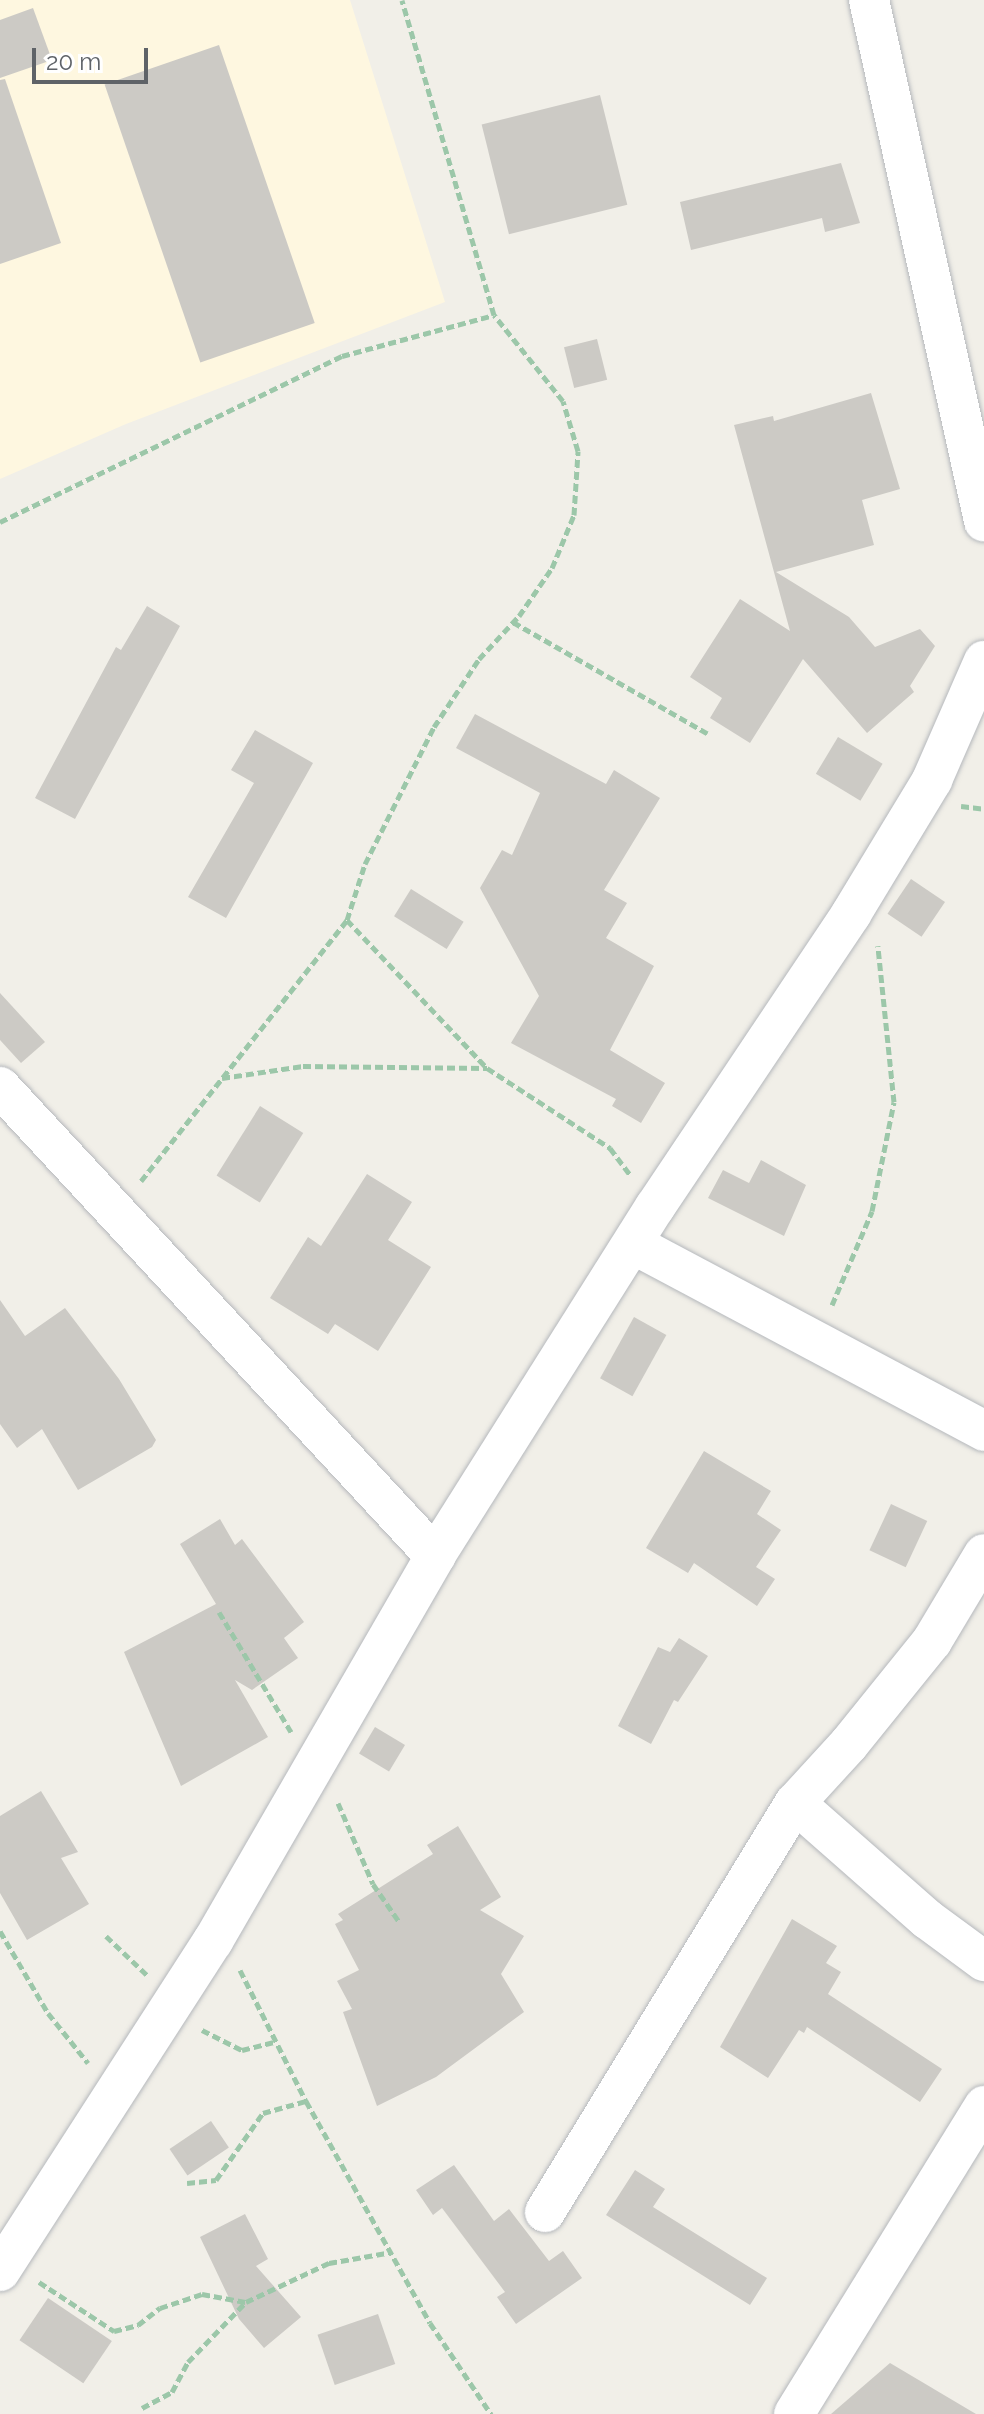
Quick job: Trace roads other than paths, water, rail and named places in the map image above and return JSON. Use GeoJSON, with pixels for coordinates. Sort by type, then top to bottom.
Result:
{"type":"FeatureCollection","features":[{"type":"Feature","properties":{"kind":"street"},"geometry":{"type":"LineString","coordinates":[[869,0],[984,521]]}},
{"type":"Feature","properties":{"kind":"street"},"geometry":{"type":"LineString","coordinates":[[6,2251],[110,2103],[220,1929],[435,1556],[655,1207],[851,914],[932,780],[984,661]]}},
{"type":"Feature","properties":{"kind":"street"},"geometry":{"type":"LineString","coordinates":[[0,1087],[435,1556]]}},
{"type":"Feature","properties":{"kind":"street"},"geometry":{"type":"LineString","coordinates":[[633,1244],[816,1338],[984,1431]]}},
{"type":"Feature","properties":{"kind":"street"},"geometry":{"type":"LineString","coordinates":[[545,2212],[795,1803],[849,1744],[932,1641],[984,1554]]}},
{"type":"Feature","properties":{"kind":"street"},"geometry":{"type":"LineString","coordinates":[[795,1803],[927,1919],[984,1961]]}},
{"type":"Feature","properties":{"kind":"street"},"geometry":{"type":"LineString","coordinates":[[794,2414],[984,2106]]}}]}
